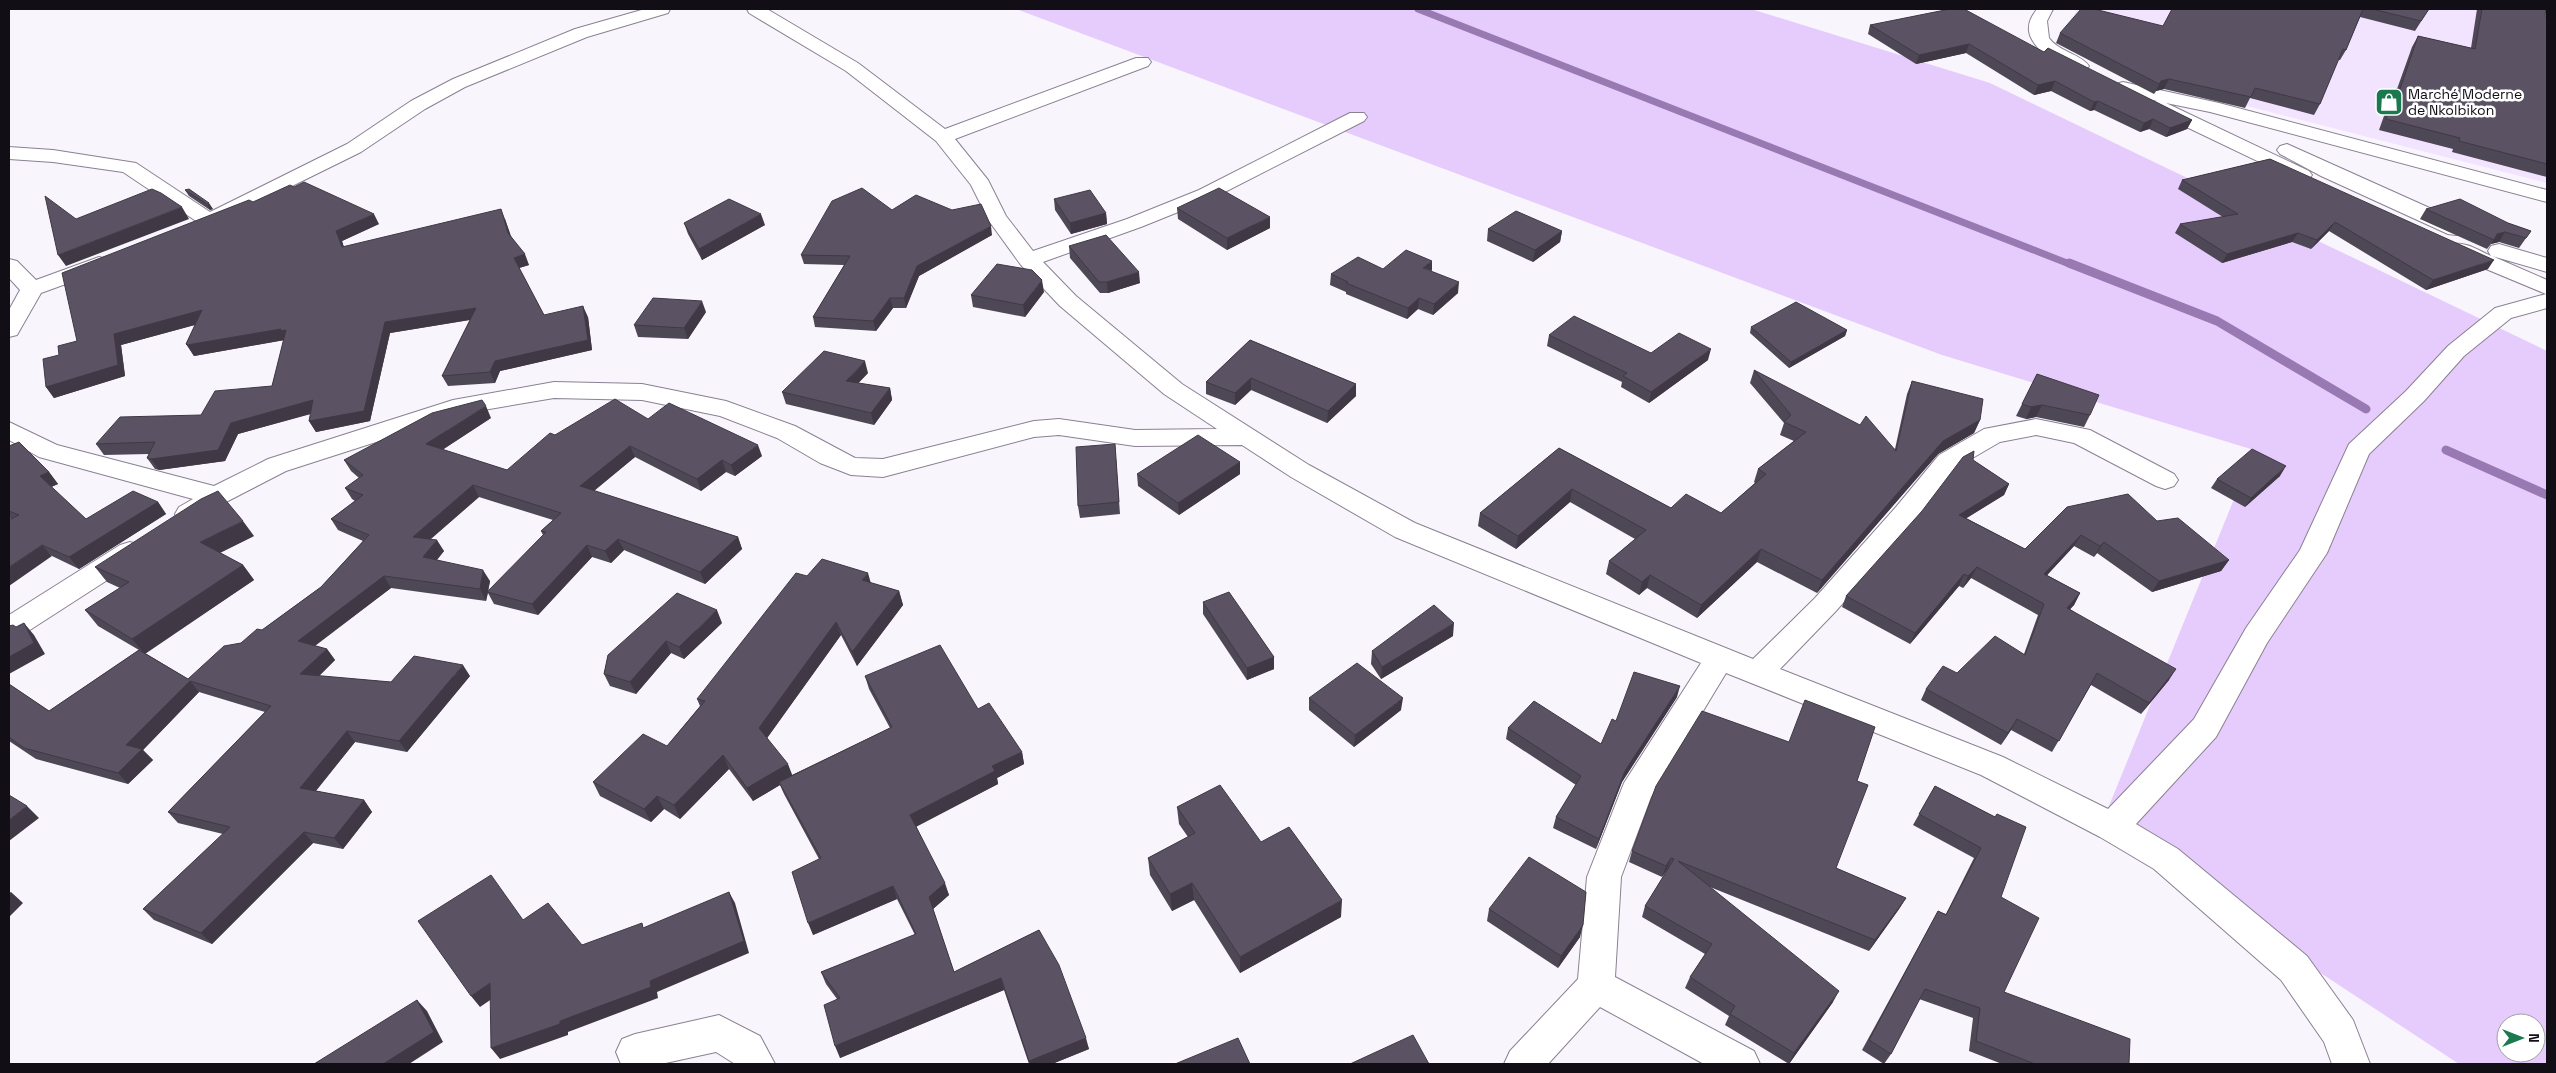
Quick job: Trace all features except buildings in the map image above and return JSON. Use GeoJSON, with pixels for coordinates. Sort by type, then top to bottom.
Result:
{"type":"FeatureCollection","features":[{"type":"Feature","properties":{"kind":"street"},"geometry":{"type":"LineString","coordinates":[[9,154],[53,156],[128,167],[201,224],[354,148],[418,105],[459,83],[581,33],[662,9]]}},
{"type":"Feature","properties":{"kind":"street"},"geometry":{"type":"LineString","coordinates":[[755,9],[852,67],[943,137],[981,184],[996,217],[1029,260],[1068,301],[1136,360],[1173,389],[1300,471],[1405,530],[1562,596],[1992,766],[2112,827],[2166,859],[2294,968],[2340,1032],[2351,1064]]}},
{"type":"Feature","properties":{"kind":"street"},"geometry":{"type":"LineString","coordinates":[[2045,9],[2038,22],[2039,34],[2049,51],[2243,148],[2547,288]]}},
{"type":"Feature","properties":{"kind":"street"},"geometry":{"type":"LineString","coordinates":[[943,137],[1142,62]]}},
{"type":"Feature","properties":{"kind":"street"},"geometry":{"type":"LineString","coordinates":[[2109,81],[2547,196]]}},
{"type":"Feature","properties":{"kind":"street"},"geometry":{"type":"LineString","coordinates":[[2212,107],[2315,166],[2423,212],[2505,254],[2547,265]]}},
{"type":"Feature","properties":{"kind":"street"},"geometry":{"type":"LineString","coordinates":[[1029,260],[1134,223],[1206,194],[1357,117]]}},
{"type":"Feature","properties":{"kind":"street"},"geometry":{"type":"LineString","coordinates":[[9,330],[32,289],[114,259]]}},
{"type":"Feature","properties":{"kind":"street"},"geometry":{"type":"LineString","coordinates":[[9,266],[32,289]]}},
{"type":"Feature","properties":{"kind":"street"},"geometry":{"type":"LineString","coordinates":[[2112,827],[2205,728],[2256,636],[2313,553],[2358,450],[2415,396],[2456,351],[2503,313],[2547,301]]}},
{"type":"Feature","properties":{"kind":"street"},"geometry":{"type":"LineString","coordinates":[[9,629],[218,496],[277,465],[462,406],[554,390],[642,392],[726,409],[786,432],[829,457],[851,466],[883,468],[1034,429],[1059,427],[1135,438],[1248,437]]}},
{"type":"Feature","properties":{"kind":"street"},"geometry":{"type":"LineString","coordinates":[[1758,673],[1825,605],[1906,514],[1948,461],[1994,435],[2036,427],[2081,436],[2164,480]]}},
{"type":"Feature","properties":{"kind":"street"},"geometry":{"type":"LineString","coordinates":[[9,430],[48,451],[218,496]]}},
{"type":"Feature","properties":{"kind":"street"},"geometry":{"type":"LineString","coordinates":[[1523,1064],[1596,986],[1604,877],[1636,793],[1720,657]]}},
{"type":"Feature","properties":{"kind":"street"},"geometry":{"type":"LineString","coordinates":[[1596,986],[1741,1064]]}},
{"type":"Feature","properties":{"kind":"street"},"geometry":{"type":"LineString","coordinates":[[635,1052],[719,1032],[747,1049],[756,1064]]}},
{"type":"Feature","properties":{"kind":"shaded area"},"geometry":{"type":"Polygon","coordinates":[[[1016,9],[1751,9],[1990,83],[2547,351],[2547,1064],[2459,1064],[2100,828],[2254,450],[1942,355],[1016,9]]]}},
{"type":"Feature","properties":{"kind":"shaded area","name":"Marché Moderne de Nkolbikon"},"geometry":{"type":"Polygon","coordinates":[[[2078,9],[2547,9],[2547,183],[2114,72],[2060,34],[2078,9]]]}},
{"type":"Feature","properties":{"kind":"waterway"},"geometry":{"type":"LineString","coordinates":[[1418,9],[2072,265]]}},
{"type":"Feature","properties":{"kind":"waterway"},"geometry":{"type":"LineString","coordinates":[[2069,263],[2217,321],[2366,409]]}},
{"type":"Feature","properties":{"kind":"waterway"},"geometry":{"type":"LineString","coordinates":[[2446,450],[2547,495]]}},
{"type":"Feature","properties":{"kind":"place","name":"Marché Moderne de Nkolbikon"},"geometry":{"type":"Point","coordinates":[2389,102]}}]}
